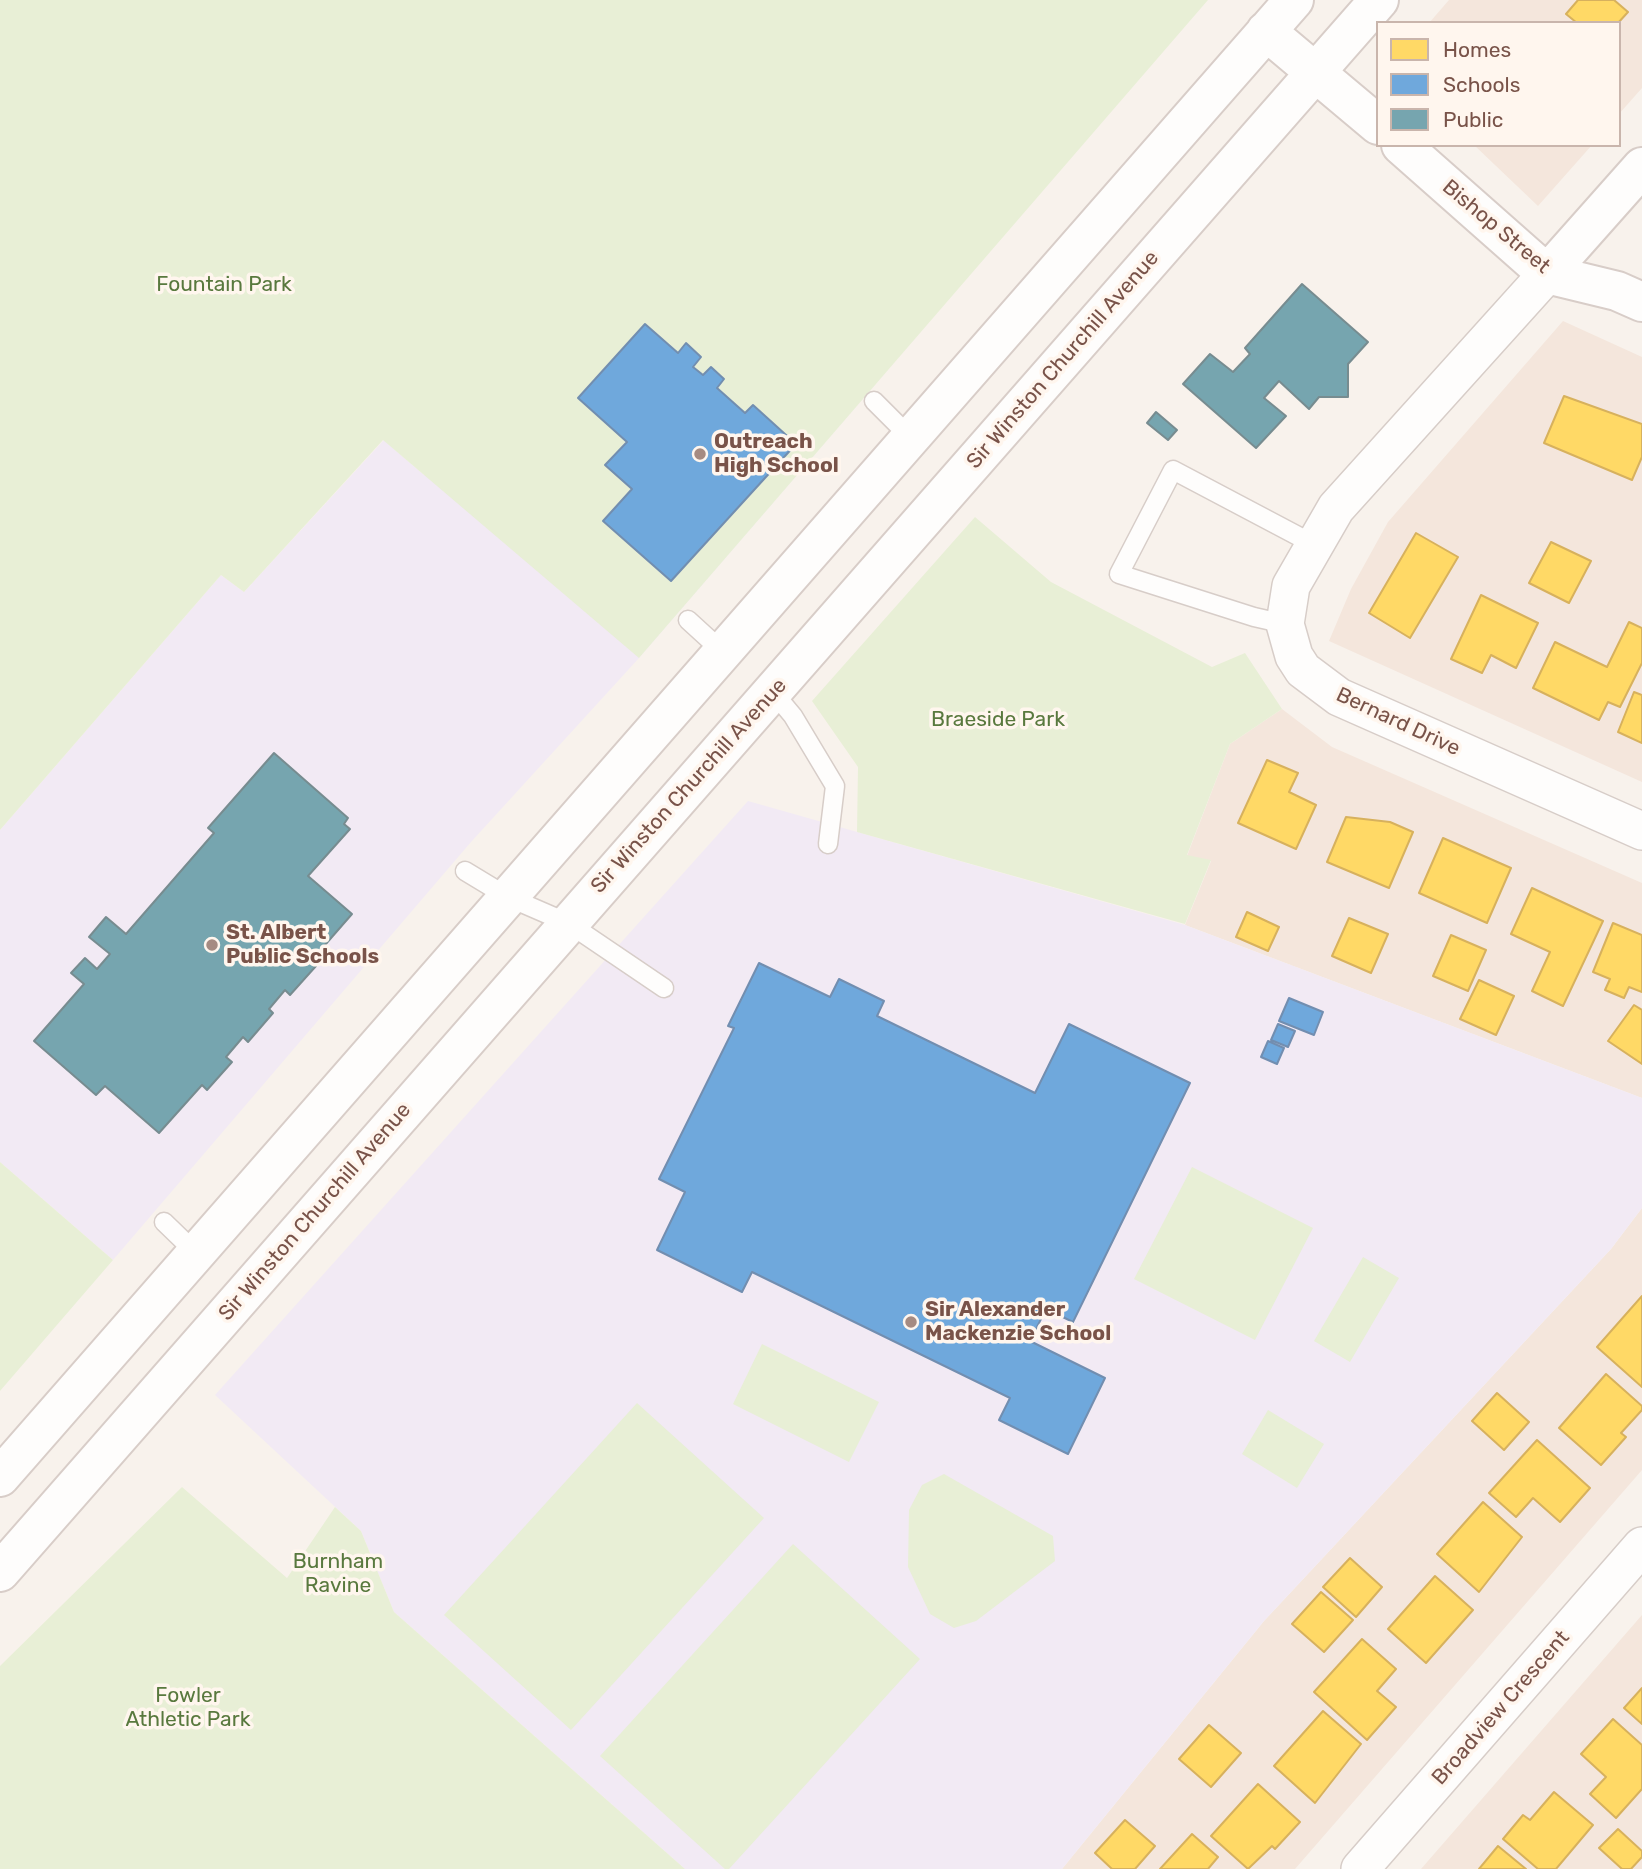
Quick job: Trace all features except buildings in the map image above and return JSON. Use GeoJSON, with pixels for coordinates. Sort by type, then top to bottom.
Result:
{"type":"FeatureCollection","features":[{"type":"Feature","properties":{"kind":"main road"},"geometry":{"type":"LineString","coordinates":[[0,1477],[1294,0]]}},
{"type":"Feature","properties":{"kind":"main road","name":"Sir Winston Churchill Avenue"},"geometry":{"type":"LineString","coordinates":[[0,1572],[1379,0]]}},
{"type":"Feature","properties":{"kind":"main road"},"geometry":{"type":"LineString","coordinates":[[1266,31],[1376,123]]}},
{"type":"Feature","properties":{"kind":"main road","name":"Bishop Street"},"geometry":{"type":"LineString","coordinates":[[1403,147],[1547,274],[1617,291],[1642,302]]}},
{"type":"Feature","properties":{"kind":"main road"},"geometry":{"type":"LineString","coordinates":[[1547,274],[1642,167]]}},
{"type":"Feature","properties":{"kind":"street","name":"Bernard Drive"},"geometry":{"type":"LineString","coordinates":[[1547,274],[1336,508],[1291,586],[1285,624],[1294,656],[1303,670],[1339,697],[1642,831]]}},
{"type":"Feature","properties":{"kind":"street","name":"Broadview Crescent"},"geometry":{"type":"LineString","coordinates":[[1360,1869],[1642,1546]]}},
{"type":"Feature","properties":{"kind":"lane"},"geometry":{"type":"LineString","coordinates":[[874,401],[911,438]]}},
{"type":"Feature","properties":{"kind":"lane"},"geometry":{"type":"LineString","coordinates":[[1285,624],[1254,617],[1119,574],[1173,470],[1315,545]]}},
{"type":"Feature","properties":{"kind":"lane"},"geometry":{"type":"LineString","coordinates":[[688,620],[723,652]]}},
{"type":"Feature","properties":{"kind":"lane"},"geometry":{"type":"LineString","coordinates":[[773,692],[793,716],[835,786],[828,844]]}},
{"type":"Feature","properties":{"kind":"lane"},"geometry":{"type":"LineString","coordinates":[[465,871],[508,897],[568,923],[664,988]]}},
{"type":"Feature","properties":{"kind":"lane"},"geometry":{"type":"LineString","coordinates":[[164,1222],[195,1252]]}},
{"type":"Feature","properties":{"kind":"shaded area"},"geometry":{"type":"Polygon","coordinates":[[[1449,0],[1642,0],[1642,88],[1621,112],[1621,21],[1431,21],[1449,0]]]}},
{"type":"Feature","properties":{"kind":"shaded area"},"geometry":{"type":"Polygon","coordinates":[[[1476,147],[1590,147],[1538,206],[1476,147]]]}},
{"type":"Feature","properties":{"kind":"shaded area"},"geometry":{"type":"Polygon","coordinates":[[[1563,321],[1642,357],[1642,782],[1329,641],[1351,589],[1388,522],[1563,321]]]}},
{"type":"Feature","properties":{"kind":"shaded area"},"geometry":{"type":"Polygon","coordinates":[[[916,337],[639,658],[471,842],[113,1260],[0,1162],[0,830],[221,575],[244,592],[384,440],[424,475],[916,337]]]}},
{"type":"Feature","properties":{"kind":"shaded area"},"geometry":{"type":"Polygon","coordinates":[[[1282,709],[1332,747],[1642,883],[1642,1098],[1185,925],[1211,861],[1187,856],[1230,744],[1282,709]]]}},
{"type":"Feature","properties":{"kind":"shaded area","name":"Sir Alexander Mackenzie School"},"geometry":{"type":"Polygon","coordinates":[[[748,801],[1185,925],[1642,1098],[1642,1208],[1611,1249],[1264,1621],[1062,1869],[685,1869],[394,1612],[361,1531],[215,1395],[748,801]]]}},
{"type":"Feature","properties":{"kind":"shaded area"},"geometry":{"type":"Polygon","coordinates":[[[1642,1208],[1642,1470],[1295,1869],[1062,1869],[1264,1621],[1611,1249],[1642,1208]]]}},
{"type":"Feature","properties":{"kind":"shaded area"},"geometry":{"type":"Polygon","coordinates":[[[1642,1615],[1642,1869],[1421,1869],[1642,1615]]]}},
{"type":"Feature","properties":{"kind":"green space","name":"Fountain Park"},"geometry":{"type":"Polygon","coordinates":[[[0,0],[1208,0],[639,658],[383,440],[244,592],[221,575],[0,830],[0,0]]]}},
{"type":"Feature","properties":{"kind":"green space","name":"Braeside Park"},"geometry":{"type":"Polygon","coordinates":[[[975,517],[1051,582],[1212,667],[1245,653],[1282,709],[1230,744],[1187,855],[1211,860],[1185,924],[857,832],[858,767],[812,701],[975,517]]]}},
{"type":"Feature","properties":{"kind":"green space"},"geometry":{"type":"Polygon","coordinates":[[[0,1162],[113,1260],[0,1391],[0,1162]]]}},
{"type":"Feature","properties":{"kind":"green space"},"geometry":{"type":"Polygon","coordinates":[[[1192,1167],[1313,1228],[1255,1340],[1134,1279],[1192,1167]]]}},
{"type":"Feature","properties":{"kind":"green space"},"geometry":{"type":"Polygon","coordinates":[[[1363,1257],[1399,1278],[1350,1362],[1314,1341],[1363,1257]]]}},
{"type":"Feature","properties":{"kind":"green space"},"geometry":{"type":"Polygon","coordinates":[[[762,1344],[879,1402],[849,1462],[733,1404],[762,1344]]]}},
{"type":"Feature","properties":{"kind":"green space"},"geometry":{"type":"Polygon","coordinates":[[[637,1403],[764,1518],[571,1730],[444,1615],[637,1403]]]}},
{"type":"Feature","properties":{"kind":"green space"},"geometry":{"type":"Polygon","coordinates":[[[1268,1410],[1324,1444],[1297,1488],[1242,1454],[1268,1410]]]}},
{"type":"Feature","properties":{"kind":"green space"},"geometry":{"type":"Polygon","coordinates":[[[944,1474],[1053,1536],[1055,1561],[976,1621],[954,1628],[930,1614],[908,1567],[909,1510],[922,1485],[944,1474]]]}},
{"type":"Feature","properties":{"kind":"green space","name":"Fowler Athletic Park"},"geometry":{"type":"Polygon","coordinates":[[[182,1487],[287,1578],[335,1507],[361,1531],[394,1612],[685,1869],[0,1869],[0,1666],[182,1487]]]}},
{"type":"Feature","properties":{"kind":"green space"},"geometry":{"type":"Polygon","coordinates":[[[793,1544],[920,1659],[729,1869],[725,1869],[600,1756],[793,1544]]]}},
{"type":"Feature","properties":{"kind":"place","name":"Outreach High School"},"geometry":{"type":"Point","coordinates":[700,454]}},
{"type":"Feature","properties":{"kind":"place","name":"St. Albert Public Schools"},"geometry":{"type":"Point","coordinates":[212,945]}},
{"type":"Feature","properties":{"kind":"place","name":"Sir Alexander Mackenzie School"},"geometry":{"type":"Point","coordinates":[911,1322]}},
{"type":"Feature","properties":{"kind":"park label","name":"Burnham Ravine"},"geometry":{"type":"Point","coordinates":[338,1574]}}]}
